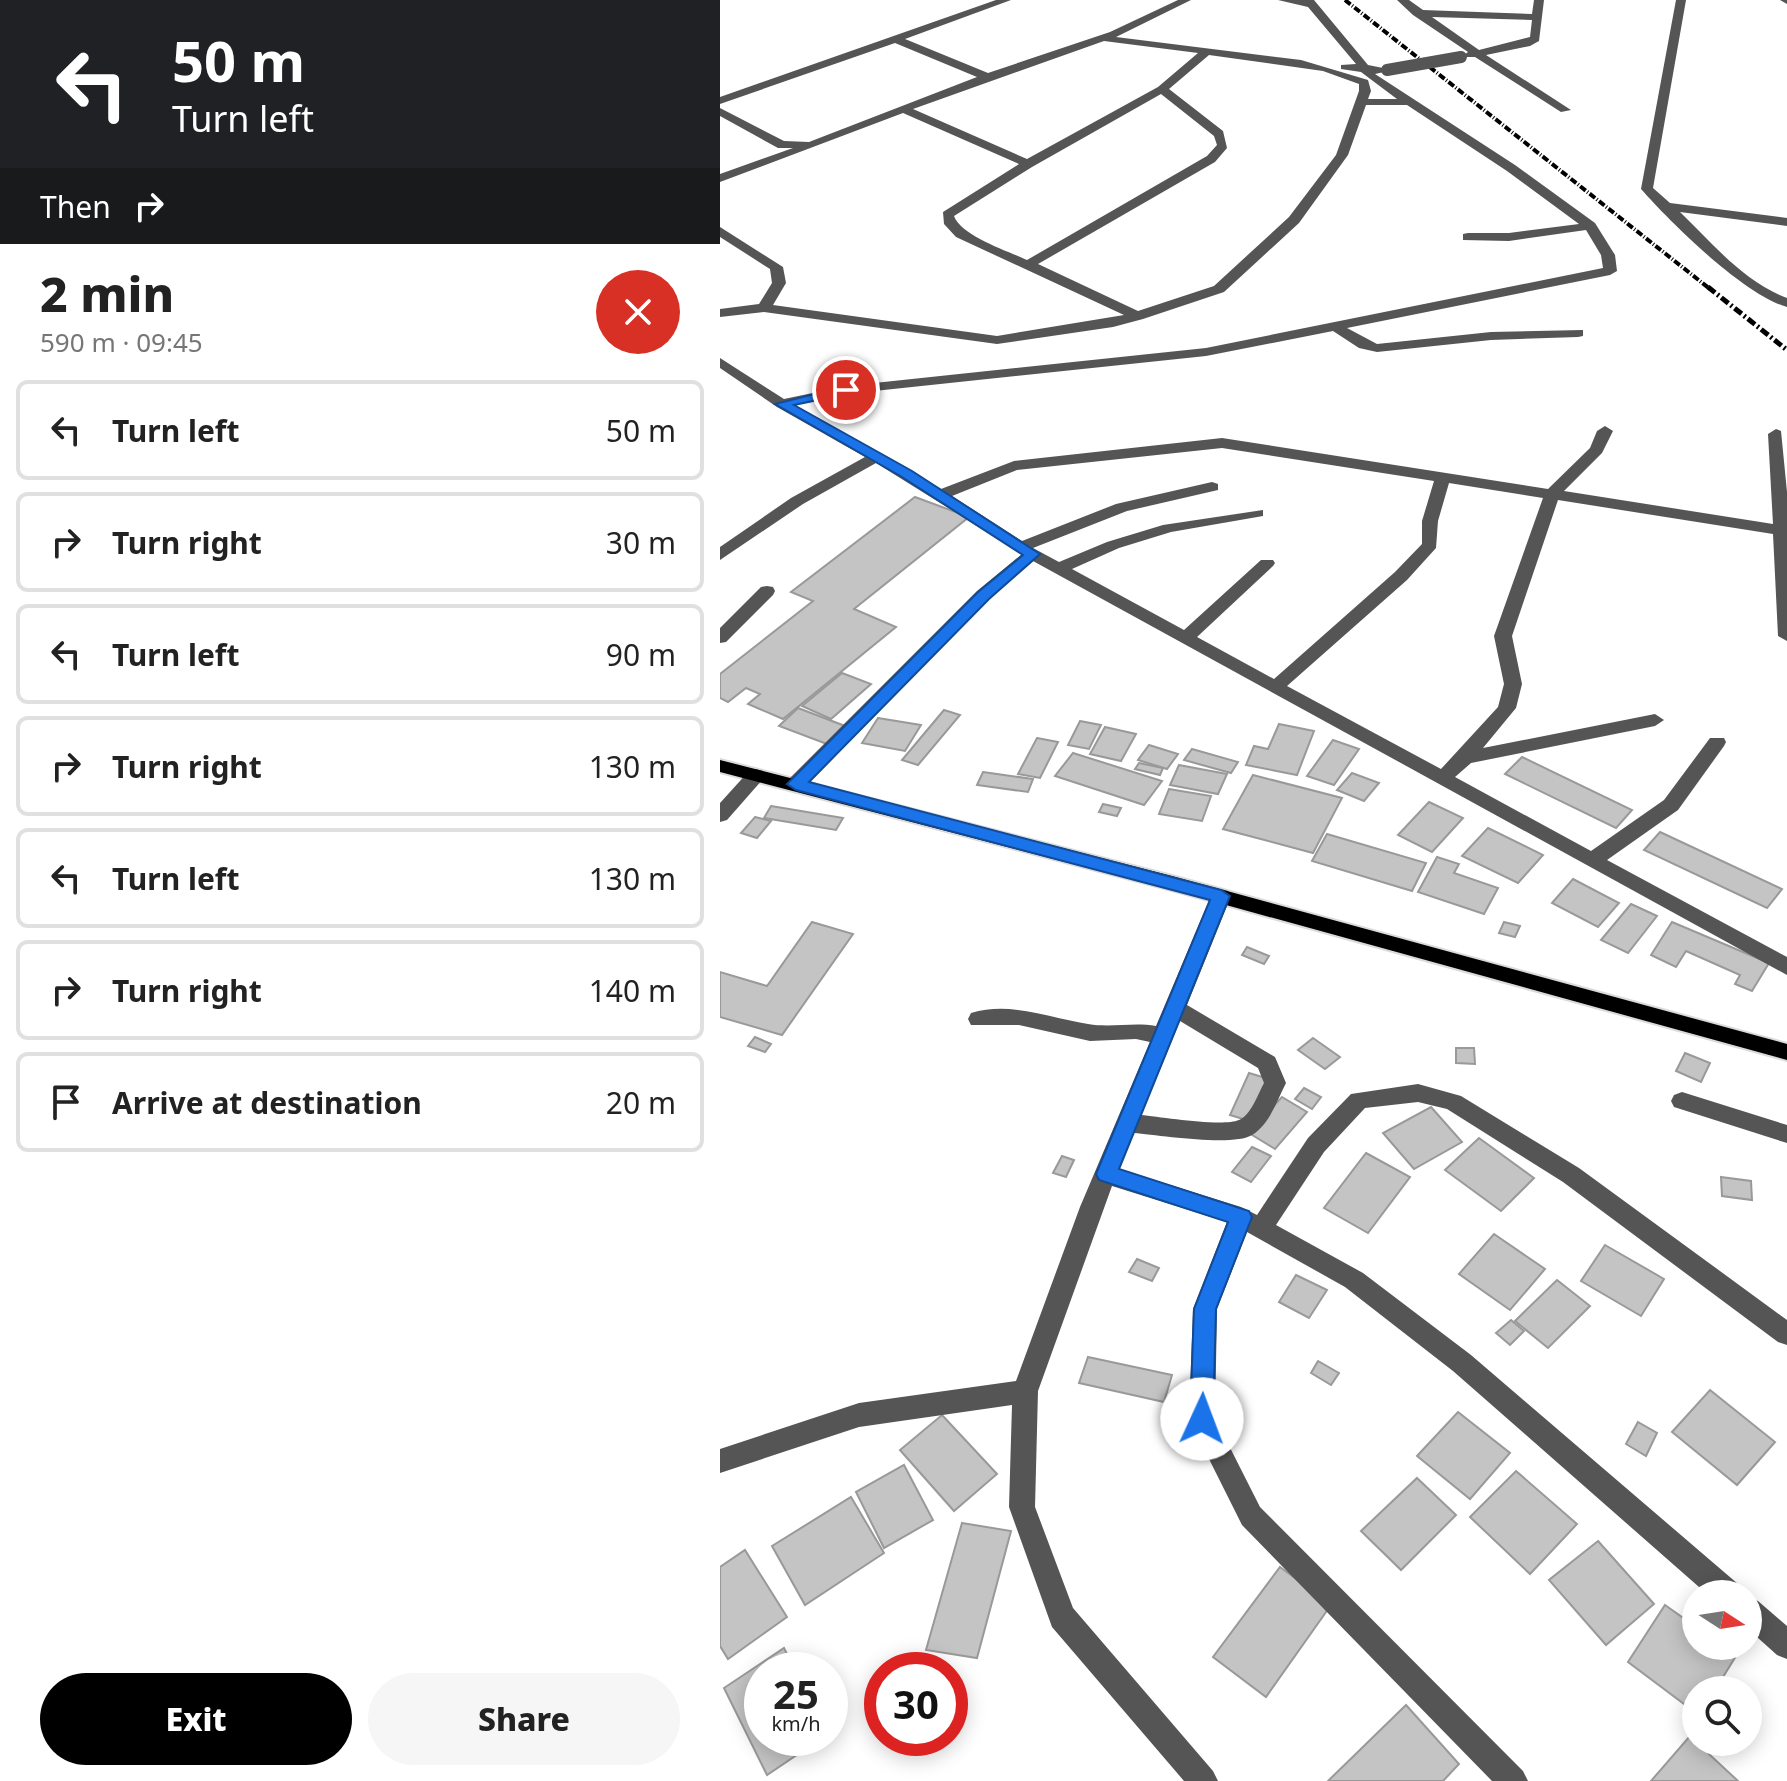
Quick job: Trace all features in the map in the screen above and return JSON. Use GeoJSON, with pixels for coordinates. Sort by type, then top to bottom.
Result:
{"type":"FeatureCollection","features":[{"type":"Feature","properties":{"kind":"main road"},"geometry":{"type":"LineString","coordinates":[[720,766],[1221,896],[1787,1052]]}},
{"type":"Feature","properties":{"kind":"street"},"geometry":{"type":"LineString","coordinates":[[976,0],[990,6]]}},
{"type":"Feature","properties":{"kind":"street"},"geometry":{"type":"LineString","coordinates":[[720,101],[1006,0]]}},
{"type":"Feature","properties":{"kind":"street"},"geometry":{"type":"LineString","coordinates":[[720,178],[824,142],[987,77],[1062,55],[1159,16],[1186,0]]}},
{"type":"Feature","properties":{"kind":"street"},"geometry":{"type":"LineString","coordinates":[[720,313],[764,308],[997,340],[1113,323],[1219,289],[1294,220],[1342,155],[1361,102],[1364,75],[1341,38],[1310,2],[1283,0]]}},
{"type":"Feature","properties":{"kind":"street"},"geometry":{"type":"LineString","coordinates":[[1402,0],[1476,53],[1565,110]]}},
{"type":"Feature","properties":{"kind":"street"},"geometry":{"type":"LineString","coordinates":[[1289,62],[1348,75],[1364,75],[1526,44],[1535,39],[1537,33],[1539,0]]}},
{"type":"Feature","properties":{"kind":"street"},"geometry":{"type":"LineString","coordinates":[[1681,0],[1647,189],[1772,300],[1787,303]]}},
{"type":"Feature","properties":{"kind":"street"},"geometry":{"type":"LineString","coordinates":[[1417,13],[1536,17]]}},
{"type":"Feature","properties":{"kind":"street"},"geometry":{"type":"LineString","coordinates":[[782,404],[846,390],[1206,352],[1610,271],[1608,255],[1590,226],[1511,168],[1364,75],[1324,65],[1103,38]]}},
{"type":"Feature","properties":{"kind":"street"},"geometry":{"type":"LineString","coordinates":[[1324,65],[1341,38]]}},
{"type":"Feature","properties":{"kind":"street"},"geometry":{"type":"LineString","coordinates":[[895,39],[987,77]]}},
{"type":"Feature","properties":{"kind":"street"},"geometry":{"type":"LineString","coordinates":[[1138,316],[961,234],[950,224],[947,215],[1028,164],[1162,89],[1206,52]]}},
{"type":"Feature","properties":{"kind":"street"},"geometry":{"type":"LineString","coordinates":[[1027,265],[1211,159],[1223,145],[1219,134],[1162,89]]}},
{"type":"Feature","properties":{"kind":"street"},"geometry":{"type":"LineString","coordinates":[[1361,102],[1410,102]]}},
{"type":"Feature","properties":{"kind":"street"},"geometry":{"type":"LineString","coordinates":[[906,110],[1028,164]]}},
{"type":"Feature","properties":{"kind":"street"},"geometry":{"type":"LineString","coordinates":[[720,111],[782,145],[824,142]]}},
{"type":"Feature","properties":{"kind":"street"},"geometry":{"type":"LineString","coordinates":[[773,161],[782,145]]}},
{"type":"Feature","properties":{"kind":"street"},"geometry":{"type":"LineString","coordinates":[[1670,207],[1787,222]]}},
{"type":"Feature","properties":{"kind":"street"},"geometry":{"type":"LineString","coordinates":[[1468,237],[1509,237],[1590,226]]}},
{"type":"Feature","properties":{"kind":"street"},"geometry":{"type":"LineString","coordinates":[[720,231],[776,267],[779,283],[764,308]]}},
{"type":"Feature","properties":{"kind":"street"},"geometry":{"type":"LineString","coordinates":[[1335,326],[1364,345],[1377,348],[1491,336],[1578,333]]}},
{"type":"Feature","properties":{"kind":"street"},"geometry":{"type":"LineString","coordinates":[[720,362],[782,404],[940,495],[1058,569],[1787,967]]}},
{"type":"Feature","properties":{"kind":"street"},"geometry":{"type":"LineString","coordinates":[[1442,779],[1465,758],[1507,708],[1513,684],[1503,636],[1553,493],[1597,450],[1605,431]]}},
{"type":"Feature","properties":{"kind":"street"},"geometry":{"type":"LineString","coordinates":[[1776,434],[1787,636]]}},
{"type":"Feature","properties":{"kind":"street"},"geometry":{"type":"LineString","coordinates":[[940,495],[1014,466],[1206,443],[1238,445],[1443,476],[1781,530]]}},
{"type":"Feature","properties":{"kind":"street"},"geometry":{"type":"LineString","coordinates":[[720,555],[797,501],[876,457]]}},
{"type":"Feature","properties":{"kind":"street"},"geometry":{"type":"LineString","coordinates":[[1275,687],[1401,576],[1430,545],[1430,521],[1443,476]]}},
{"type":"Feature","properties":{"kind":"street"},"geometry":{"type":"LineString","coordinates":[[796,784],[1027,551],[1122,507],[1212,487]]}},
{"type":"Feature","properties":{"kind":"street"},"geometry":{"type":"LineString","coordinates":[[1058,569],[1113,545],[1169,528],[1257,513]]}},
{"type":"Feature","properties":{"kind":"street"},"geometry":{"type":"LineString","coordinates":[[1186,638],[1267,563]]}},
{"type":"Feature","properties":{"kind":"street"},"geometry":{"type":"LineString","coordinates":[[720,638],[767,591]]}},
{"type":"Feature","properties":{"kind":"street"},"geometry":{"type":"LineString","coordinates":[[1465,758],[1655,720]]}},
{"type":"Feature","properties":{"kind":"street"},"geometry":{"type":"LineString","coordinates":[[1592,860],[1671,805],[1717,742]]}},
{"type":"Feature","properties":{"kind":"street"},"geometry":{"type":"LineString","coordinates":[[720,815],[756,775]]}},
{"type":"Feature","properties":{"kind":"street"},"geometry":{"type":"LineString","coordinates":[[1203,1781],[1062,1617],[1022,1507],[1025,1391],[1106,1174],[1221,896]]}},
{"type":"Feature","properties":{"kind":"street"},"geometry":{"type":"LineString","coordinates":[[1127,1123],[1212,1131],[1244,1129],[1258,1116],[1275,1083],[1267,1063],[1175,1008]]}},
{"type":"Feature","properties":{"kind":"street"},"geometry":{"type":"LineString","coordinates":[[979,1019],[1019,1017],[1090,1033],[1136,1031],[1163,1036]]}},
{"type":"Feature","properties":{"kind":"street"},"geometry":{"type":"LineString","coordinates":[[1513,1781],[1251,1516],[1202,1419],[1205,1309],[1251,1223],[1316,1145],[1359,1100],[1418,1093],[1453,1102],[1571,1175],[1787,1334]]}},
{"type":"Feature","properties":{"kind":"street"},"geometry":{"type":"LineString","coordinates":[[1682,1101],[1787,1134]]}},
{"type":"Feature","properties":{"kind":"street"},"geometry":{"type":"LineString","coordinates":[[1106,1174],[1251,1223],[1354,1280],[1462,1363],[1712,1580]]}},
{"type":"Feature","properties":{"kind":"street"},"geometry":{"type":"LineString","coordinates":[[720,1461],[859,1415],[1025,1391]]}},
{"type":"Feature","properties":{"kind":"street"},"geometry":{"type":"LineString","coordinates":[[1762,1623],[1787,1645]]}},
{"type":"Feature","properties":{"kind":"building"},"geometry":{"type":"Polygon","coordinates":[[[915,497],[969,517],[854,609],[896,627],[783,719],[748,704],[760,694],[746,688],[728,702],[720,698],[720,674],[813,601],[791,592],[915,497]]]}},
{"type":"Feature","properties":{"kind":"building"},"geometry":{"type":"Polygon","coordinates":[[[842,673],[871,684],[831,719],[802,706],[842,673]]]}},
{"type":"Feature","properties":{"kind":"building"},"geometry":{"type":"Polygon","coordinates":[[[798,708],[845,726],[827,744],[779,726],[798,708]]]}},
{"type":"Feature","properties":{"kind":"building"},"geometry":{"type":"Polygon","coordinates":[[[944,710],[960,715],[918,765],[902,760],[944,710]]]}},
{"type":"Feature","properties":{"kind":"building"},"geometry":{"type":"Polygon","coordinates":[[[878,718],[921,725],[905,751],[862,743],[878,718]]]}},
{"type":"Feature","properties":{"kind":"building"},"geometry":{"type":"Polygon","coordinates":[[[1080,721],[1101,725],[1089,749],[1068,745],[1080,721]]]}},
{"type":"Feature","properties":{"kind":"building"},"geometry":{"type":"Polygon","coordinates":[[[1279,724],[1314,731],[1297,775],[1246,765],[1254,746],[1268,749],[1279,724]]]}},
{"type":"Feature","properties":{"kind":"building"},"geometry":{"type":"Polygon","coordinates":[[[1105,727],[1136,734],[1121,761],[1090,754],[1105,727]]]}},
{"type":"Feature","properties":{"kind":"building"},"geometry":{"type":"Polygon","coordinates":[[[1037,738],[1058,742],[1040,778],[1018,774],[1037,738]]]}},
{"type":"Feature","properties":{"kind":"building"},"geometry":{"type":"Polygon","coordinates":[[[1333,740],[1359,749],[1334,785],[1307,776],[1333,740]]]}},
{"type":"Feature","properties":{"kind":"building"},"geometry":{"type":"Polygon","coordinates":[[[1149,745],[1178,754],[1167,769],[1138,760],[1149,745]]]}},
{"type":"Feature","properties":{"kind":"building"},"geometry":{"type":"Polygon","coordinates":[[[1192,749],[1238,762],[1231,773],[1184,760],[1192,749]]]}},
{"type":"Feature","properties":{"kind":"building"},"geometry":{"type":"Polygon","coordinates":[[[1073,753],[1162,781],[1144,805],[1055,776],[1073,753]]]}},
{"type":"Feature","properties":{"kind":"building"},"geometry":{"type":"Polygon","coordinates":[[[1522,757],[1632,810],[1616,828],[1505,774],[1522,757]]]}},
{"type":"Feature","properties":{"kind":"building"},"geometry":{"type":"Polygon","coordinates":[[[1139,763],[1163,768],[1160,775],[1135,769],[1139,763]]]}},
{"type":"Feature","properties":{"kind":"building"},"geometry":{"type":"Polygon","coordinates":[[[1179,765],[1227,774],[1218,794],[1170,785],[1179,765]]]}},
{"type":"Feature","properties":{"kind":"building"},"geometry":{"type":"Polygon","coordinates":[[[983,772],[1033,779],[1028,792],[977,785],[983,772]]]}},
{"type":"Feature","properties":{"kind":"building"},"geometry":{"type":"Polygon","coordinates":[[[1352,773],[1379,783],[1364,801],[1337,790],[1352,773]]]}},
{"type":"Feature","properties":{"kind":"building"},"geometry":{"type":"Polygon","coordinates":[[[1253,775],[1342,798],[1313,853],[1223,829],[1253,775]]]}},
{"type":"Feature","properties":{"kind":"building"},"geometry":{"type":"Polygon","coordinates":[[[1169,789],[1211,796],[1202,821],[1159,814],[1169,789]]]}},
{"type":"Feature","properties":{"kind":"building"},"geometry":{"type":"Polygon","coordinates":[[[1429,802],[1463,818],[1432,852],[1398,835],[1429,802]]]}},
{"type":"Feature","properties":{"kind":"building"},"geometry":{"type":"Polygon","coordinates":[[[1103,804],[1121,808],[1117,816],[1099,812],[1103,804]]]}},
{"type":"Feature","properties":{"kind":"building"},"geometry":{"type":"Polygon","coordinates":[[[771,806],[843,818],[836,830],[764,818],[771,806]]]}},
{"type":"Feature","properties":{"kind":"building"},"geometry":{"type":"Polygon","coordinates":[[[755,817],[771,821],[757,838],[741,833],[755,817]]]}},
{"type":"Feature","properties":{"kind":"building"},"geometry":{"type":"Polygon","coordinates":[[[1488,828],[1543,855],[1518,883],[1462,856],[1488,828]]]}},
{"type":"Feature","properties":{"kind":"building"},"geometry":{"type":"Polygon","coordinates":[[[1660,832],[1782,889],[1767,908],[1644,850],[1660,832]]]}},
{"type":"Feature","properties":{"kind":"building"},"geometry":{"type":"Polygon","coordinates":[[[1327,834],[1426,863],[1412,891],[1312,861],[1327,834]]]}},
{"type":"Feature","properties":{"kind":"building"},"geometry":{"type":"Polygon","coordinates":[[[1437,857],[1459,864],[1454,873],[1498,888],[1484,914],[1418,892],[1437,857]]]}},
{"type":"Feature","properties":{"kind":"building"},"geometry":{"type":"Polygon","coordinates":[[[1573,879],[1619,903],[1598,927],[1552,903],[1573,879]]]}},
{"type":"Feature","properties":{"kind":"building"},"geometry":{"type":"Polygon","coordinates":[[[1631,904],[1657,916],[1628,953],[1601,940],[1631,904]]]}},
{"type":"Feature","properties":{"kind":"building"},"geometry":{"type":"Polygon","coordinates":[[[812,922],[853,934],[782,1035],[720,1017],[720,972],[767,986],[812,922]]]}},
{"type":"Feature","properties":{"kind":"building"},"geometry":{"type":"Polygon","coordinates":[[[1504,922],[1520,926],[1515,937],[1499,933],[1504,922]]]}},
{"type":"Feature","properties":{"kind":"building"},"geometry":{"type":"Polygon","coordinates":[[[1672,922],[1769,963],[1752,991],[1735,984],[1740,975],[1686,951],[1676,967],[1651,955],[1672,922]]]}},
{"type":"Feature","properties":{"kind":"building"},"geometry":{"type":"Polygon","coordinates":[[[1247,947],[1269,956],[1264,964],[1242,955],[1247,947]]]}},
{"type":"Feature","properties":{"kind":"building"},"geometry":{"type":"Polygon","coordinates":[[[755,1037],[771,1044],[765,1052],[748,1046],[755,1037]]]}},
{"type":"Feature","properties":{"kind":"building"},"geometry":{"type":"Polygon","coordinates":[[[1313,1038],[1340,1057],[1325,1069],[1298,1050],[1313,1038]]]}},
{"type":"Feature","properties":{"kind":"building"},"geometry":{"type":"Polygon","coordinates":[[[1456,1048],[1474,1048],[1475,1064],[1456,1063],[1456,1048]]]}},
{"type":"Feature","properties":{"kind":"building"},"geometry":{"type":"Polygon","coordinates":[[[1685,1053],[1710,1063],[1701,1082],[1676,1071],[1685,1053]]]}},
{"type":"Feature","properties":{"kind":"building"},"geometry":{"type":"Polygon","coordinates":[[[1249,1073],[1269,1079],[1250,1121],[1230,1115],[1249,1073]]]}},
{"type":"Feature","properties":{"kind":"building"},"geometry":{"type":"Polygon","coordinates":[[[1304,1088],[1321,1097],[1312,1109],[1295,1099],[1304,1088]]]}},
{"type":"Feature","properties":{"kind":"building"},"geometry":{"type":"Polygon","coordinates":[[[1282,1097],[1307,1112],[1275,1149],[1249,1133],[1282,1097]]]}},
{"type":"Feature","properties":{"kind":"building"},"geometry":{"type":"Polygon","coordinates":[[[1431,1107],[1462,1142],[1414,1169],[1383,1133],[1431,1107]]]}},
{"type":"Feature","properties":{"kind":"building"},"geometry":{"type":"Polygon","coordinates":[[[1479,1138],[1534,1178],[1501,1211],[1445,1170],[1479,1138]]]}},
{"type":"Feature","properties":{"kind":"building"},"geometry":{"type":"Polygon","coordinates":[[[1252,1147],[1271,1156],[1251,1182],[1232,1172],[1252,1147]]]}},
{"type":"Feature","properties":{"kind":"building"},"geometry":{"type":"Polygon","coordinates":[[[1366,1153],[1410,1177],[1368,1233],[1324,1208],[1366,1153]]]}},
{"type":"Feature","properties":{"kind":"building"},"geometry":{"type":"Polygon","coordinates":[[[1062,1156],[1074,1160],[1066,1177],[1053,1173],[1062,1156]]]}},
{"type":"Feature","properties":{"kind":"building"},"geometry":{"type":"Polygon","coordinates":[[[1721,1177],[1751,1181],[1752,1200],[1722,1196],[1721,1177]]]}},
{"type":"Feature","properties":{"kind":"building"},"geometry":{"type":"Polygon","coordinates":[[[1494,1234],[1545,1269],[1510,1310],[1459,1274],[1494,1234]]]}},
{"type":"Feature","properties":{"kind":"building"},"geometry":{"type":"Polygon","coordinates":[[[1605,1245],[1664,1279],[1641,1316],[1581,1281],[1605,1245]]]}},
{"type":"Feature","properties":{"kind":"building"},"geometry":{"type":"Polygon","coordinates":[[[1137,1259],[1159,1268],[1152,1281],[1129,1272],[1137,1259]]]}},
{"type":"Feature","properties":{"kind":"building"},"geometry":{"type":"Polygon","coordinates":[[[1296,1275],[1327,1290],[1309,1318],[1279,1302],[1296,1275]]]}},
{"type":"Feature","properties":{"kind":"building"},"geometry":{"type":"Polygon","coordinates":[[[1557,1280],[1590,1306],[1548,1348],[1515,1321],[1557,1280]]]}},
{"type":"Feature","properties":{"kind":"building"},"geometry":{"type":"Polygon","coordinates":[[[1511,1320],[1524,1331],[1510,1345],[1496,1333],[1511,1320]]]}},
{"type":"Feature","properties":{"kind":"building"},"geometry":{"type":"Polygon","coordinates":[[[1088,1357],[1172,1375],[1164,1402],[1079,1383],[1088,1357]]]}},
{"type":"Feature","properties":{"kind":"building"},"geometry":{"type":"Polygon","coordinates":[[[1318,1361],[1339,1373],[1331,1385],[1311,1373],[1318,1361]]]}},
{"type":"Feature","properties":{"kind":"building"},"geometry":{"type":"Polygon","coordinates":[[[1710,1390],[1775,1442],[1737,1485],[1672,1432],[1710,1390]]]}},
{"type":"Feature","properties":{"kind":"building"},"geometry":{"type":"Polygon","coordinates":[[[1458,1412],[1510,1453],[1470,1499],[1417,1456],[1458,1412]]]}},
{"type":"Feature","properties":{"kind":"building"},"geometry":{"type":"Polygon","coordinates":[[[942,1415],[997,1474],[954,1511],[900,1450],[942,1415]]]}},
{"type":"Feature","properties":{"kind":"building"},"geometry":{"type":"Polygon","coordinates":[[[1638,1422],[1657,1433],[1646,1456],[1626,1444],[1638,1422]]]}},
{"type":"Feature","properties":{"kind":"building"},"geometry":{"type":"Polygon","coordinates":[[[904,1465],[933,1520],[884,1548],[856,1492],[904,1465]]]}},
{"type":"Feature","properties":{"kind":"building"},"geometry":{"type":"Polygon","coordinates":[[[1516,1471],[1577,1524],[1530,1574],[1470,1517],[1516,1471]]]}},
{"type":"Feature","properties":{"kind":"building"},"geometry":{"type":"Polygon","coordinates":[[[1417,1478],[1456,1515],[1401,1570],[1361,1531],[1417,1478]]]}},
{"type":"Feature","properties":{"kind":"building"},"geometry":{"type":"Polygon","coordinates":[[[851,1497],[884,1553],[805,1605],[772,1546],[851,1497]]]}},
{"type":"Feature","properties":{"kind":"building"},"geometry":{"type":"Polygon","coordinates":[[[962,1523],[1011,1531],[977,1658],[968,1657],[968,1652],[926,1650],[962,1523]]]}},
{"type":"Feature","properties":{"kind":"building"},"geometry":{"type":"Polygon","coordinates":[[[1598,1541],[1654,1604],[1606,1645],[1549,1580],[1598,1541]]]}},
{"type":"Feature","properties":{"kind":"building"},"geometry":{"type":"Polygon","coordinates":[[[745,1550],[787,1617],[728,1659],[720,1646],[720,1567],[745,1550]]]}},
{"type":"Feature","properties":{"kind":"building"},"geometry":{"type":"Polygon","coordinates":[[[1280,1567],[1331,1605],[1266,1697],[1213,1657],[1280,1567]]]}},
{"type":"Feature","properties":{"kind":"building"},"geometry":{"type":"Polygon","coordinates":[[[1665,1605],[1682,1617],[1682,1660],[1734,1660],[1724,1676],[1682,1676],[1682,1702],[1628,1662],[1665,1605]]]}},
{"type":"Feature","properties":{"kind":"building"},"geometry":{"type":"Polygon","coordinates":[[[744,1675],[744,1728],[724,1688],[744,1675]]]}},
{"type":"Feature","properties":{"kind":"building"},"geometry":{"type":"Polygon","coordinates":[[[1406,1705],[1459,1764],[1443,1781],[1328,1781],[1406,1705]]]}},
{"type":"Feature","properties":{"kind":"building"},"geometry":{"type":"Polygon","coordinates":[[[1682,1745],[1682,1756],[1711,1756],[1738,1781],[1651,1781],[1682,1745]]]}},
{"type":"Feature","properties":{"kind":"building"},"geometry":{"type":"Polygon","coordinates":[[[758,1756],[795,1756],[767,1775],[758,1756]]]}},
{"type":"Feature","properties":{"kind":"railway"},"geometry":{"type":"LineString","coordinates":[[1345,0],[1710,289]]}},
{"type":"Feature","properties":{"kind":"railway"},"geometry":{"type":"LineString","coordinates":[[1708,287],[1787,350]]}},
{"type":"Feature","properties":{"kind":"route"},"geometry":{"type":"LineString","coordinates":[[846,390],[782,404],[907,474],[1032,554],[983,595],[796,784],[1221,896],[1106,1174],[1241,1217],[1205,1309],[1202,1419]]}}]}
